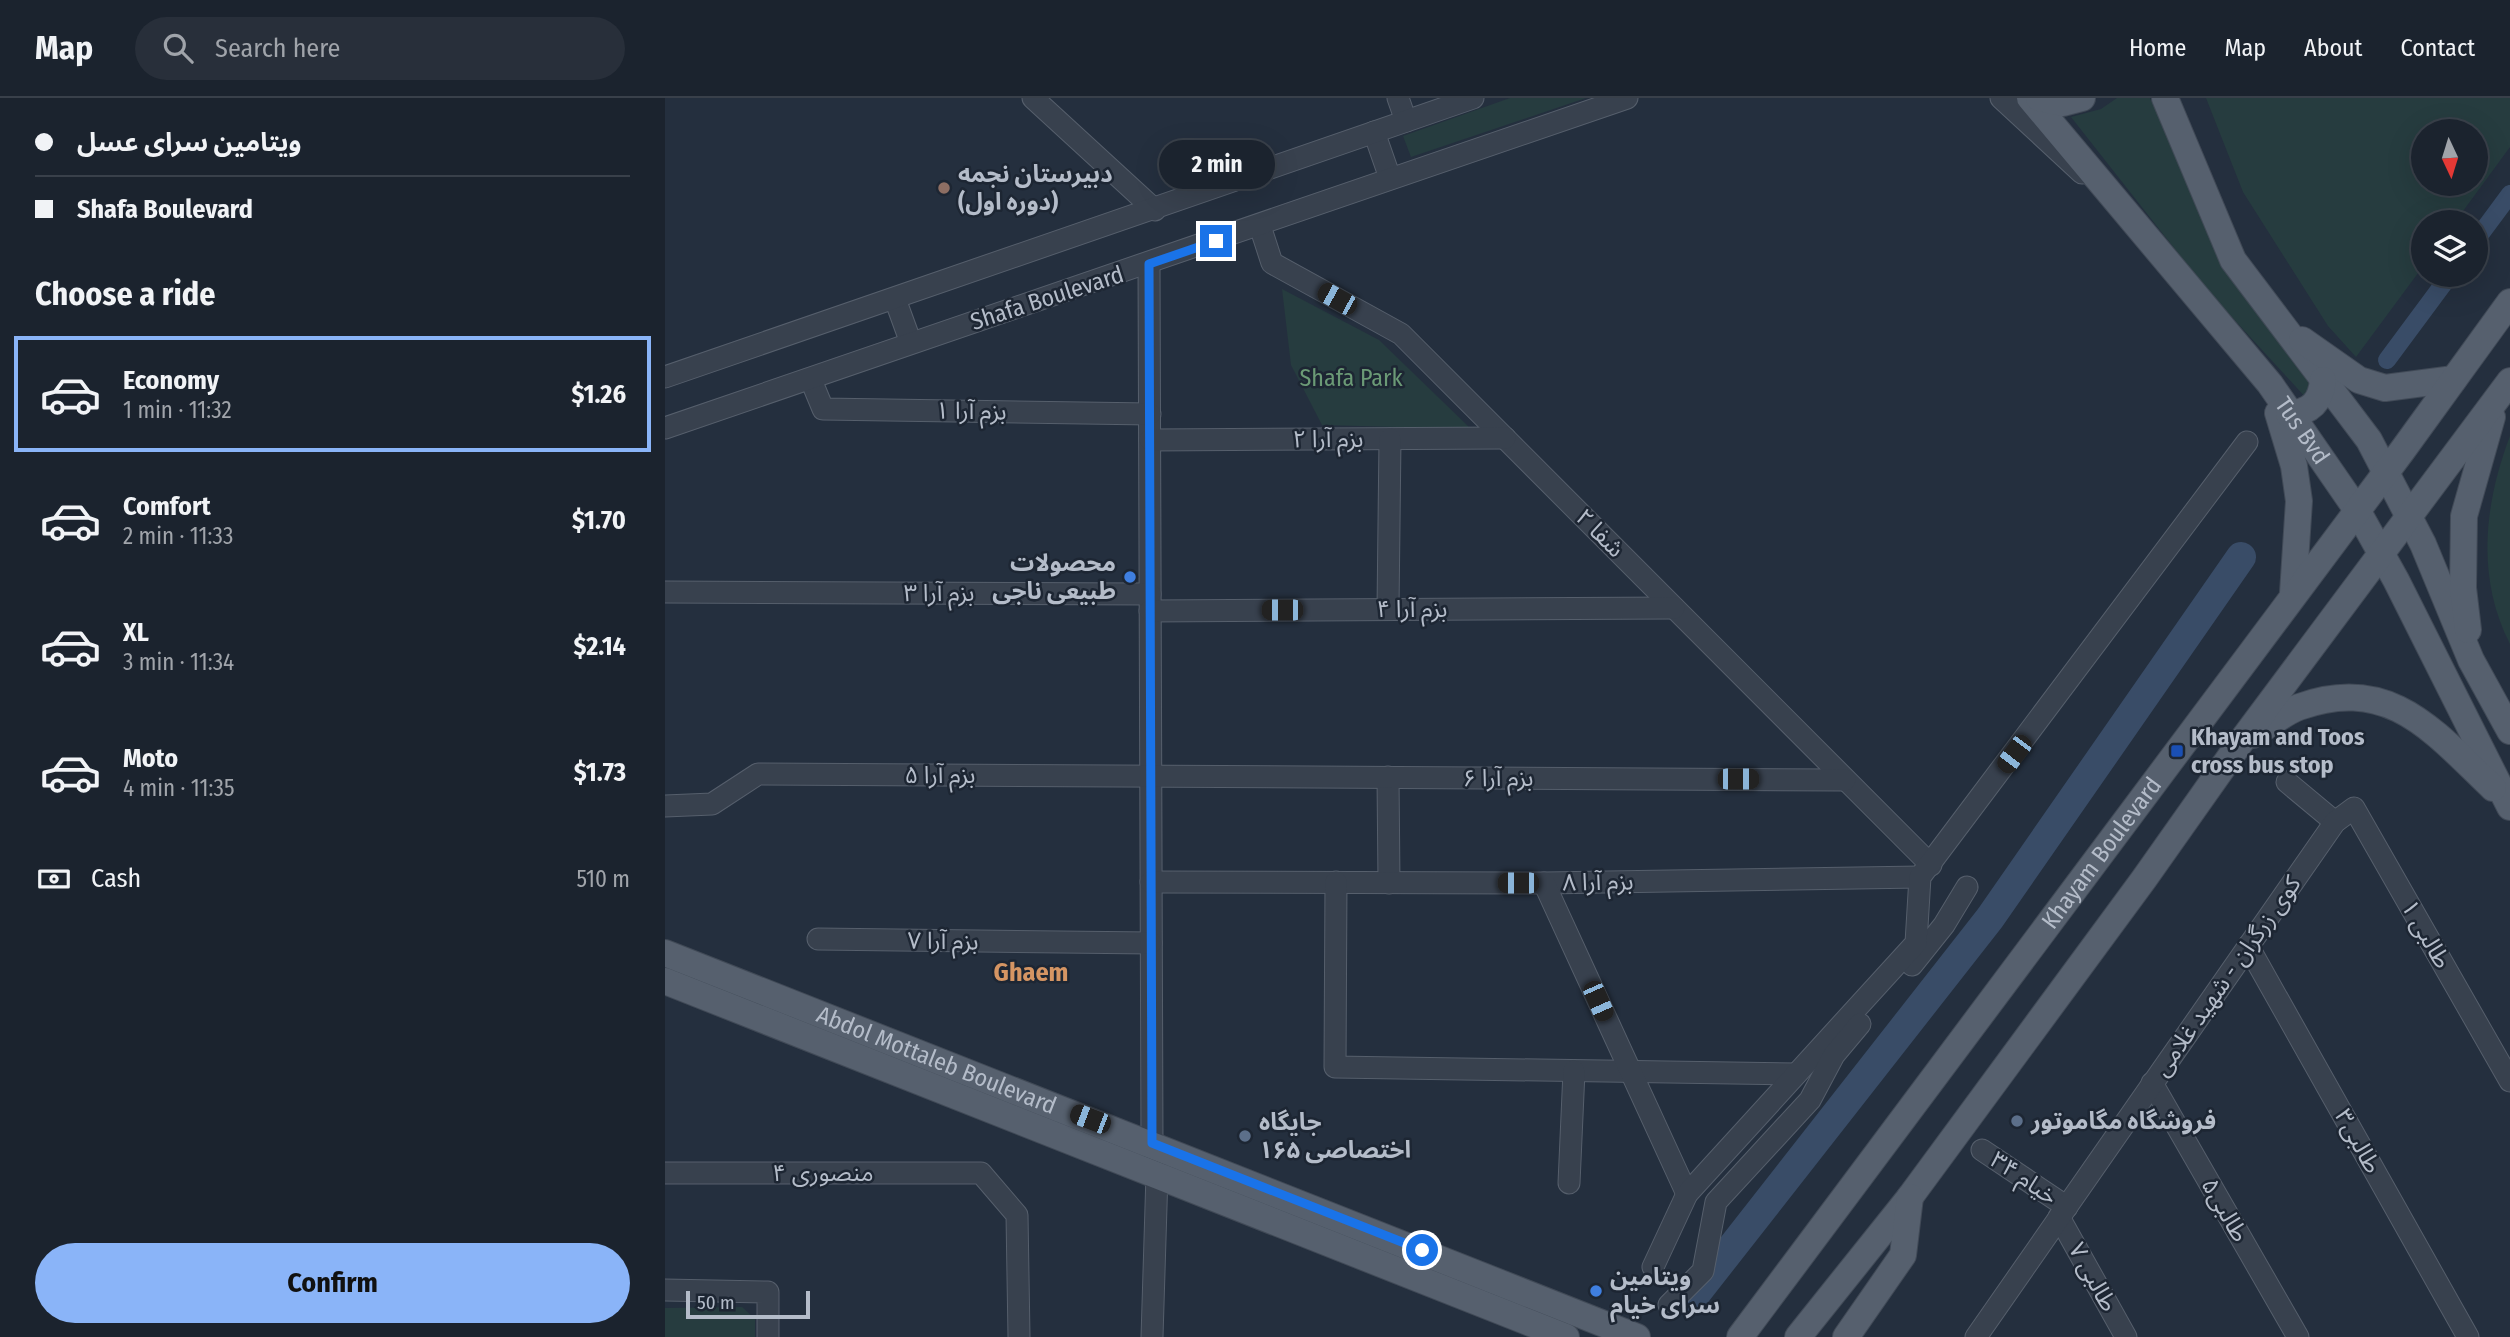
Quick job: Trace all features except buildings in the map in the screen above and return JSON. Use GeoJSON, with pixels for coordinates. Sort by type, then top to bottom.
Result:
{"type":"FeatureCollection","features":[{"type":"Feature","properties":{"kind":"main road","name":"Tus Bvd"},"geometry":{"type":"LineString","coordinates":[[2030,98],[2270,384],[2357,510],[2382,553],[2508,804]]}},
{"type":"Feature","properties":{"kind":"main road"},"geometry":{"type":"LineString","coordinates":[[2039,98],[2063,103],[2082,98]]}},
{"type":"Feature","properties":{"kind":"main road","name":"Tus Bvd"},"geometry":{"type":"LineString","coordinates":[[2165,98],[2233,260],[2369,440],[2409,516],[2471,660],[2510,731]]}},
{"type":"Feature","properties":{"kind":"main road","name":"Khayam Boulevard"},"geometry":{"type":"LineString","coordinates":[[1740,1337],[2510,302]]}},
{"type":"Feature","properties":{"kind":"main road"},"geometry":{"type":"LineString","coordinates":[[2279,324],[2359,380],[2385,388],[2453,379]]}},
{"type":"Feature","properties":{"kind":"main road"},"geometry":{"type":"LineString","coordinates":[[2289,414],[2303,413],[2315,406],[2322,394],[2323,380]]}},
{"type":"Feature","properties":{"kind":"main road"},"geometry":{"type":"LineString","coordinates":[[2270,384],[2294,466],[2299,501],[2293,593]]}},
{"type":"Feature","properties":{"kind":"main road"},"geometry":{"type":"LineString","coordinates":[[2471,660],[2463,588],[2464,516],[2477,460],[2505,388]]}},
{"type":"Feature","properties":{"kind":"main road","name":"Khayam Boulevard"},"geometry":{"type":"LineString","coordinates":[[1798,1337],[1910,1197],[2144,879],[2239,743],[2505,388]]}},
{"type":"Feature","properties":{"kind":"main road"},"geometry":{"type":"LineString","coordinates":[[2239,743],[2299,708],[2351,698],[2373,699],[2408,711],[2508,804]]}},
{"type":"Feature","properties":{"kind":"main road","name":"Abdol Mottaleb Boulevard"},"geometry":{"type":"LineString","coordinates":[[665,953],[1152,1143],[1637,1337]]}},
{"type":"Feature","properties":{"kind":"main road","name":"Abdol Mottaleb Boulevard"},"geometry":{"type":"LineString","coordinates":[[665,981],[1559,1335]]}},
{"type":"Feature","properties":{"kind":"main road"},"geometry":{"type":"LineString","coordinates":[[1846,1337],[1903,1255],[1910,1197]]}},
{"type":"Feature","properties":{"kind":"street"},"geometry":{"type":"LineString","coordinates":[[1033,98],[1155,210]]}},
{"type":"Feature","properties":{"kind":"street"},"geometry":{"type":"LineString","coordinates":[[1398,98],[1406,121]]}},
{"type":"Feature","properties":{"kind":"street","name":"Shafa Boulevard"},"geometry":{"type":"LineString","coordinates":[[665,377],[1473,98]]}},
{"type":"Feature","properties":{"kind":"street","name":"Shafa Boulevard"},"geometry":{"type":"LineString","coordinates":[[665,428],[1627,98]]}},
{"type":"Feature","properties":{"kind":"street"},"geometry":{"type":"LineString","coordinates":[[2001,98],[2062,157],[2114,200]]}},
{"type":"Feature","properties":{"kind":"street"},"geometry":{"type":"LineString","coordinates":[[1374,132],[1390,178]]}},
{"type":"Feature","properties":{"kind":"street","name":"شفا ۲"},"geometry":{"type":"LineString","coordinates":[[1260,226],[1272,263],[1401,334],[1846,780],[1926,871]]}},
{"type":"Feature","properties":{"kind":"street"},"geometry":{"type":"LineString","coordinates":[[1149,264],[1152,1143],[1157,1174],[1152,1337]]}},
{"type":"Feature","properties":{"kind":"street"},"geometry":{"type":"LineString","coordinates":[[895,299],[911,343]]}},
{"type":"Feature","properties":{"kind":"street","name":"بزم آرا ۱"},"geometry":{"type":"LineString","coordinates":[[811,380],[823,409],[1150,414]]}},
{"type":"Feature","properties":{"kind":"street","name":"بزم آرا ۲"},"geometry":{"type":"LineString","coordinates":[[1150,440],[1505,438]]}},
{"type":"Feature","properties":{"kind":"street"},"geometry":{"type":"LineString","coordinates":[[1388,610],[1390,439]]}},
{"type":"Feature","properties":{"kind":"street"},"geometry":{"type":"LineString","coordinates":[[1653,1267],[1687,1194],[1916,943],[1926,871],[2246,442]]}},
{"type":"Feature","properties":{"kind":"street","name":"بزم آرا ۳"},"geometry":{"type":"LineString","coordinates":[[665,592],[1150,602]]}},
{"type":"Feature","properties":{"kind":"street","name":"بزم آرا ۴"},"geometry":{"type":"LineString","coordinates":[[1150,602],[1388,610],[1674,608]]}},
{"type":"Feature","properties":{"kind":"street","name":"بزم آرا ۵"},"geometry":{"type":"LineString","coordinates":[[665,806],[712,804],[758,774],[1150,776]]}},
{"type":"Feature","properties":{"kind":"street","name":"بزم آرا ۶"},"geometry":{"type":"LineString","coordinates":[[1150,776],[1846,780]]}},
{"type":"Feature","properties":{"kind":"street"},"geometry":{"type":"LineString","coordinates":[[1388,777],[1389,883]]}},
{"type":"Feature","properties":{"kind":"street"},"geometry":{"type":"LineString","coordinates":[[2287,782],[2335,822]]}},
{"type":"Feature","properties":{"kind":"street","name":"طالبی ۱"},"geometry":{"type":"LineString","coordinates":[[2335,822],[2354,808],[2510,1081]]}},
{"type":"Feature","properties":{"kind":"street","name":"کوی زرگران - شهید غلامی"},"geometry":{"type":"LineString","coordinates":[[1976,1337],[2335,822]]}},
{"type":"Feature","properties":{"kind":"street","name":"بزم آرا ۸"},"geometry":{"type":"LineString","coordinates":[[1151,882],[1544,883],[1926,871]]}},
{"type":"Feature","properties":{"kind":"street"},"geometry":{"type":"LineString","coordinates":[[1336,882],[1335,1067],[1796,1074]]}},
{"type":"Feature","properties":{"kind":"street"},"geometry":{"type":"LineString","coordinates":[[1544,883],[1687,1194]]}},
{"type":"Feature","properties":{"kind":"street"},"geometry":{"type":"LineString","coordinates":[[1669,1305],[1703,1271],[1716,1202],[1811,1100],[1835,1055],[1927,948],[1966,887]]}},
{"type":"Feature","properties":{"kind":"street","name":"بزم آرا ۷"},"geometry":{"type":"LineString","coordinates":[[818,939],[1151,943]]}},
{"type":"Feature","properties":{"kind":"street","name":"طالبی۳"},"geometry":{"type":"LineString","coordinates":[[2248,946],[2468,1337]]}},
{"type":"Feature","properties":{"kind":"street"},"geometry":{"type":"LineString","coordinates":[[1569,1183],[1574,1071]]}},
{"type":"Feature","properties":{"kind":"street","name":"طالبی۵"},"geometry":{"type":"LineString","coordinates":[[2153,1083],[2298,1337]]}},
{"type":"Feature","properties":{"kind":"street","name":"خیام ۳۴"},"geometry":{"type":"LineString","coordinates":[[1982,1150],[2063,1212]]}},
{"type":"Feature","properties":{"kind":"street","name":"منصوری ۴"},"geometry":{"type":"LineString","coordinates":[[665,1173],[981,1173],[1017,1215],[1019,1337]]}},
{"type":"Feature","properties":{"kind":"street","name":"طالبی ۷"},"geometry":{"type":"LineString","coordinates":[[2063,1212],[2126,1337]]}},
{"type":"Feature","properties":{"kind":"street"},"geometry":{"type":"LineString","coordinates":[[665,1290],[768,1292],[768,1337]]}},
{"type":"Feature","properties":{"kind":"green space"},"geometry":{"type":"Polygon","coordinates":[[[1510,98],[1586,98],[1411,157],[1403,136],[1510,98]]]}},
{"type":"Feature","properties":{"kind":"green space"},"geometry":{"type":"Polygon","coordinates":[[[2117,98],[2150,98],[2228,266],[2316,388],[2307,399],[2207,290],[2071,117],[2101,109],[2117,98]]]}},
{"type":"Feature","properties":{"kind":"green space"},"geometry":{"type":"Polygon","coordinates":[[[2206,98],[2510,98],[2510,147],[2489,176],[2489,119],[2411,119],[2411,196],[2474,196],[2464,210],[2411,210],[2411,283],[2356,357],[2328,326],[2243,192],[2206,98]]]}},
{"type":"Feature","properties":{"kind":"green space","name":"Shafa Park"},"geometry":{"type":"Polygon","coordinates":[[[1282,289],[1379,340],[1471,429],[1322,425],[1291,365],[1282,289]]]}},
{"type":"Feature","properties":{"kind":"green space"},"geometry":{"type":"Polygon","coordinates":[[[2510,436],[2510,644],[2492,593],[2487,541],[2494,488],[2510,436]]]}},
{"type":"Feature","properties":{"kind":"green space"},"geometry":{"type":"Polygon","coordinates":[[[742,1307],[755,1319],[755,1337],[665,1337],[665,1308],[742,1307]]]}},
{"type":"Feature","properties":{"kind":"waterway"},"geometry":{"type":"LineString","coordinates":[[2488,224],[2510,194]]}},
{"type":"Feature","properties":{"kind":"waterway"},"geometry":{"type":"LineString","coordinates":[[2387,360],[2441,287]]}},
{"type":"Feature","properties":{"kind":"waterway"},"geometry":{"type":"LineString","coordinates":[[1690,1301],[1990,918],[2241,557]]}},
{"type":"Feature","properties":{"kind":"place","name":"دبیرستان نجمه (دوره اول)"},"geometry":{"type":"Point","coordinates":[944,188]}},
{"type":"Feature","properties":{"kind":"place","name":"محصولات طبیعی ناجی"},"geometry":{"type":"Point","coordinates":[1130,577]}},
{"type":"Feature","properties":{"kind":"place","name":"Khayam and Toos cross bus stop"},"geometry":{"type":"Point","coordinates":[2177,751]}},
{"type":"Feature","properties":{"kind":"place","name":"فروشگاه مگاموتور"},"geometry":{"type":"Point","coordinates":[2017,1121]}},
{"type":"Feature","properties":{"kind":"place","name":"جایگاه اختصاصی ۱۶۵"},"geometry":{"type":"Point","coordinates":[1245,1136]}},
{"type":"Feature","properties":{"kind":"place","name":"ویتامین سرای خیام"},"geometry":{"type":"Point","coordinates":[1596,1291]}},
{"type":"Feature","properties":{"kind":"district","name":"Ghaem"},"geometry":{"type":"Point","coordinates":[1031,972]}},
{"type":"Feature","properties":{"kind":"route"},"geometry":{"type":"LineString","coordinates":[[1216,241],[1149,264],[1152,1143],[1422,1250]]}}]}
